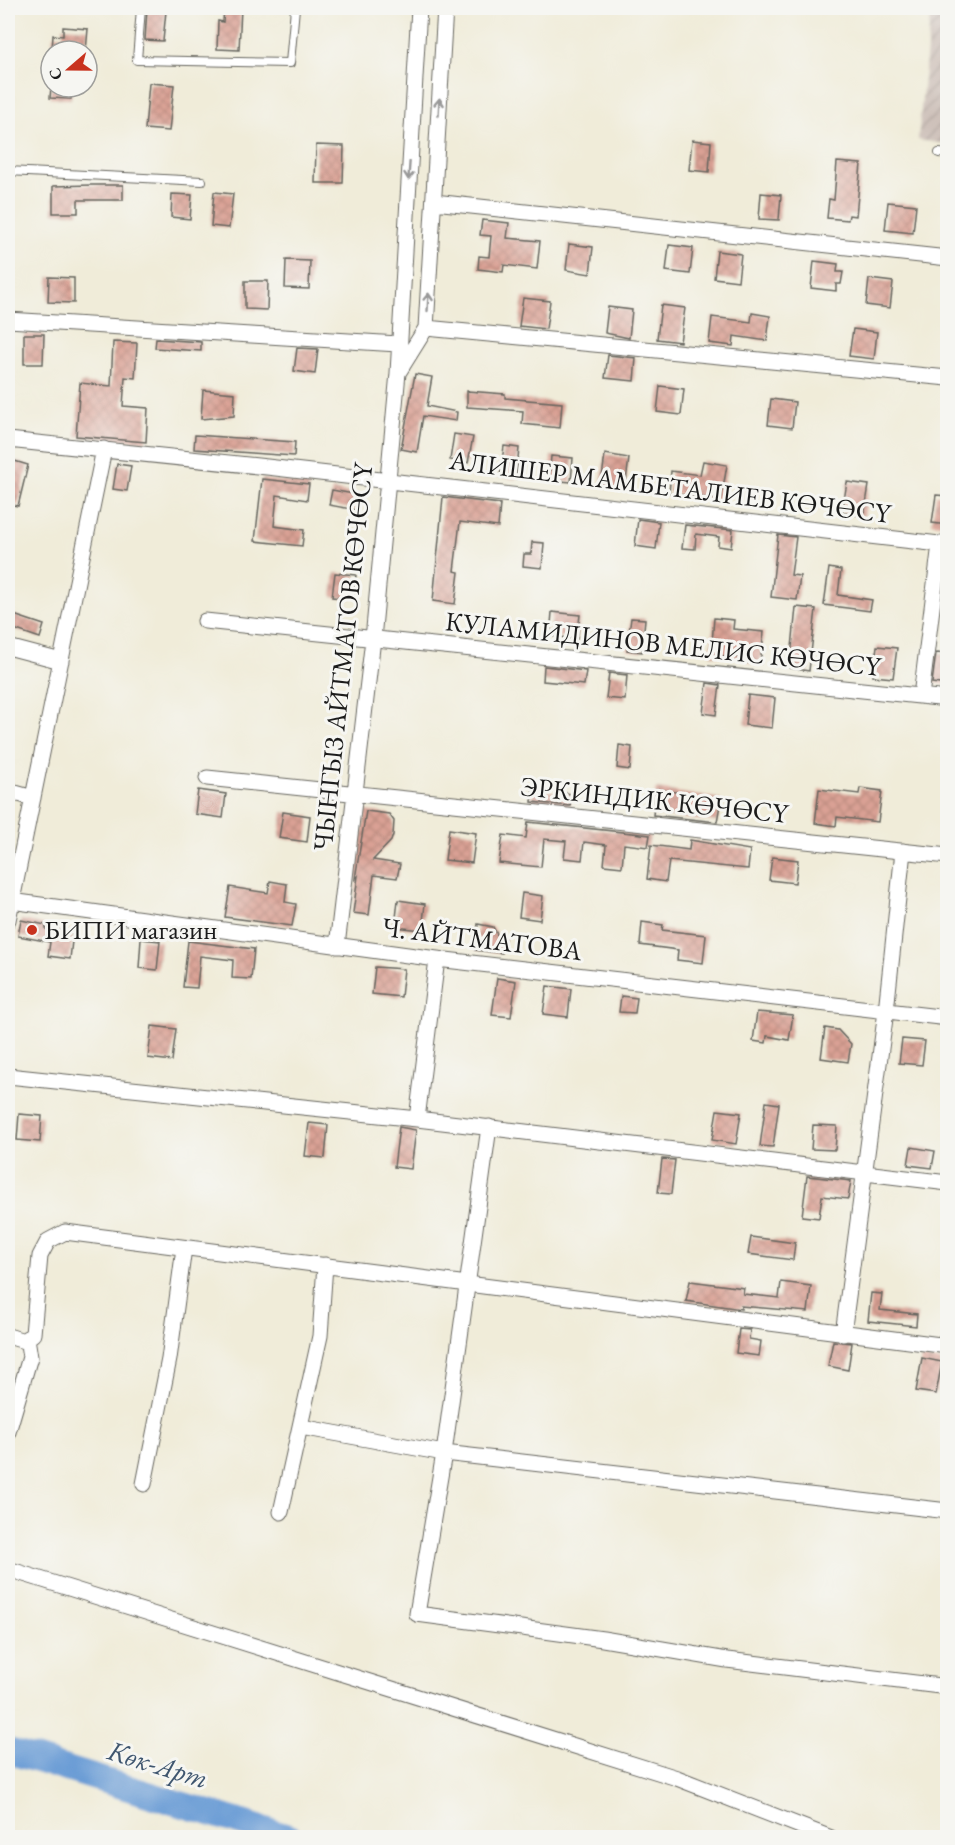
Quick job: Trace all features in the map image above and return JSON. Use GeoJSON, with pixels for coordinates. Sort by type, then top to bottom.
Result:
{"type":"FeatureCollection","features":[{"type":"Feature","properties":{"kind":"street","name":"ЧЫНГЫЗ АЙТМАТОВ КӨЧӨСҮ"},"geometry":{"type":"LineString","coordinates":[[337,946],[373,639],[398,373],[419,8]]}},
{"type":"Feature","properties":{"kind":"street","name":"ЧЫНГЫЗ АЙТМАТОВ КӨЧӨСҮ"},"geometry":{"type":"LineString","coordinates":[[398,373],[426,328],[445,8]]}},
{"type":"Feature","properties":{"kind":"street"},"geometry":{"type":"LineString","coordinates":[[434,202],[948,258]]}},
{"type":"Feature","properties":{"kind":"street"},"geometry":{"type":"LineString","coordinates":[[8,320],[398,344]]}},
{"type":"Feature","properties":{"kind":"street"},"geometry":{"type":"LineString","coordinates":[[426,328],[948,378]]}},
{"type":"Feature","properties":{"kind":"street","name":"АЛИШЕР МАМБЕТАЛИЕВ КӨЧӨСҮ"},"geometry":{"type":"LineString","coordinates":[[8,440],[387,480],[944,544]]}},
{"type":"Feature","properties":{"kind":"street"},"geometry":{"type":"LineString","coordinates":[[8,920],[105,449]]}},
{"type":"Feature","properties":{"kind":"street"},"geometry":{"type":"LineString","coordinates":[[921,696],[944,544]]}},
{"type":"Feature","properties":{"kind":"street","name":"КУЛАМИДИНОВ МЕЛИС КӨЧӨСҮ"},"geometry":{"type":"LineString","coordinates":[[205,621],[948,699]]}},
{"type":"Feature","properties":{"kind":"street"},"geometry":{"type":"LineString","coordinates":[[8,647],[61,661]]}},
{"type":"Feature","properties":{"kind":"street","name":"ЭРКИНДИК КӨЧӨСҮ"},"geometry":{"type":"LineString","coordinates":[[207,778],[948,856]]}},
{"type":"Feature","properties":{"kind":"street"},"geometry":{"type":"LineString","coordinates":[[8,791],[33,798]]}},
{"type":"Feature","properties":{"kind":"street"},"geometry":{"type":"LineString","coordinates":[[843,1334],[886,1011],[903,851]]}},
{"type":"Feature","properties":{"kind":"street","name":"Ч. АЙТМАТОВА"},"geometry":{"type":"LineString","coordinates":[[11,901],[436,959],[948,1018]]}},
{"type":"Feature","properties":{"kind":"street"},"geometry":{"type":"LineString","coordinates":[[417,1119],[436,959]]}},
{"type":"Feature","properties":{"kind":"street"},"geometry":{"type":"LineString","coordinates":[[8,1076],[489,1127],[948,1183]]}},
{"type":"Feature","properties":{"kind":"street"},"geometry":{"type":"LineString","coordinates":[[489,1127],[444,1453],[417,1614],[603,1639],[727,1660],[948,1687]]}},
{"type":"Feature","properties":{"kind":"street"},"geometry":{"type":"LineString","coordinates":[[8,1336],[24,1341],[33,1334],[40,1256],[48,1241],[65,1232],[948,1346]]}},
{"type":"Feature","properties":{"kind":"street"},"geometry":{"type":"LineString","coordinates":[[144,1484],[169,1359],[184,1248]]}},
{"type":"Feature","properties":{"kind":"street"},"geometry":{"type":"LineString","coordinates":[[281,1512],[320,1336],[325,1265]]}},
{"type":"Feature","properties":{"kind":"street"},"geometry":{"type":"LineString","coordinates":[[8,1432],[30,1357],[27,1338]]}},
{"type":"Feature","properties":{"kind":"street"},"geometry":{"type":"LineString","coordinates":[[301,1427],[444,1453],[948,1511]]}},
{"type":"Feature","properties":{"kind":"street"},"geometry":{"type":"LineString","coordinates":[[8,1569],[677,1778],[831,1838]]}},
{"type":"Feature","properties":{"kind":"lane"},"geometry":{"type":"LineString","coordinates":[[141,8],[137,60],[290,63],[295,8]]}},
{"type":"Feature","properties":{"kind":"lane"},"geometry":{"type":"LineString","coordinates":[[8,171],[202,181]]}},
{"type":"Feature","properties":{"kind":"shaded area"},"geometry":{"type":"Polygon","coordinates":[[[931,8],[947,8],[947,144],[918,140],[931,8]]]}},
{"type":"Feature","properties":{"kind":"building"},"geometry":{"type":"Polygon","coordinates":[[[224,8],[241,8],[239,50],[217,49],[218,21],[223,22],[224,8]]]}},
{"type":"Feature","properties":{"kind":"building"},"geometry":{"type":"Polygon","coordinates":[[[147,9],[166,11],[163,41],[145,40],[147,9]]]}},
{"type":"Feature","properties":{"kind":"building"},"geometry":{"type":"Polygon","coordinates":[[[63,27],[88,29],[87,39],[53,39],[53,35],[63,36],[63,27]]]}},
{"type":"Feature","properties":{"kind":"building"},"geometry":{"type":"Polygon","coordinates":[[[149,83],[174,85],[169,131],[145,129],[149,83]]]}},
{"type":"Feature","properties":{"kind":"building"},"geometry":{"type":"Polygon","coordinates":[[[692,140],[711,142],[709,172],[689,170],[692,140]]]}},
{"type":"Feature","properties":{"kind":"building"},"geometry":{"type":"Polygon","coordinates":[[[316,145],[344,146],[343,183],[315,183],[316,145]]]}},
{"type":"Feature","properties":{"kind":"building"},"geometry":{"type":"Polygon","coordinates":[[[837,162],[861,164],[856,216],[849,215],[848,220],[827,218],[829,199],[834,200],[837,162]]]}},
{"type":"Feature","properties":{"kind":"building"},"geometry":{"type":"Polygon","coordinates":[[[123,185],[123,200],[78,200],[78,213],[53,213],[53,186],[123,185]]]}},
{"type":"Feature","properties":{"kind":"building"},"geometry":{"type":"Polygon","coordinates":[[[214,192],[233,194],[229,228],[211,226],[214,192]]]}},
{"type":"Feature","properties":{"kind":"building"},"geometry":{"type":"Polygon","coordinates":[[[761,193],[781,195],[779,220],[759,219],[761,193]]]}},
{"type":"Feature","properties":{"kind":"building"},"geometry":{"type":"Polygon","coordinates":[[[172,194],[192,195],[190,219],[171,217],[172,194]]]}},
{"type":"Feature","properties":{"kind":"building"},"geometry":{"type":"Polygon","coordinates":[[[888,202],[916,205],[913,233],[885,230],[888,202]]]}},
{"type":"Feature","properties":{"kind":"building"},"geometry":{"type":"Polygon","coordinates":[[[482,220],[509,223],[507,238],[540,241],[537,269],[504,265],[503,272],[478,269],[479,256],[489,257],[491,236],[480,235],[482,220]]]}},
{"type":"Feature","properties":{"kind":"building"},"geometry":{"type":"Polygon","coordinates":[[[569,244],[593,247],[590,274],[566,270],[569,244]]]}},
{"type":"Feature","properties":{"kind":"building"},"geometry":{"type":"Polygon","coordinates":[[[669,245],[693,248],[690,274],[666,271],[669,245]]]}},
{"type":"Feature","properties":{"kind":"building"},"geometry":{"type":"Polygon","coordinates":[[[717,251],[741,254],[738,281],[714,278],[717,251]]]}},
{"type":"Feature","properties":{"kind":"building"},"geometry":{"type":"Polygon","coordinates":[[[286,260],[310,261],[309,289],[285,288],[286,260]]]}},
{"type":"Feature","properties":{"kind":"building"},"geometry":{"type":"Polygon","coordinates":[[[814,261],[838,264],[837,272],[843,272],[841,284],[836,284],[836,291],[811,288],[814,261]]]}},
{"type":"Feature","properties":{"kind":"building"},"geometry":{"type":"Polygon","coordinates":[[[49,277],[74,278],[74,303],[48,302],[49,277]]]}},
{"type":"Feature","properties":{"kind":"building"},"geometry":{"type":"Polygon","coordinates":[[[869,279],[893,282],[890,308],[866,305],[869,279]]]}},
{"type":"Feature","properties":{"kind":"building"},"geometry":{"type":"Polygon","coordinates":[[[245,281],[268,281],[267,310],[245,309],[245,281]]]}},
{"type":"Feature","properties":{"kind":"building"},"geometry":{"type":"Polygon","coordinates":[[[523,298],[550,301],[546,329],[519,326],[523,298]]]}},
{"type":"Feature","properties":{"kind":"building"},"geometry":{"type":"Polygon","coordinates":[[[661,305],[685,308],[680,342],[657,339],[661,305]]]}},
{"type":"Feature","properties":{"kind":"building"},"geometry":{"type":"Polygon","coordinates":[[[608,307],[632,310],[629,338],[605,333],[608,307]]]}},
{"type":"Feature","properties":{"kind":"building"},"geometry":{"type":"Polygon","coordinates":[[[752,313],[770,316],[767,341],[734,336],[733,346],[709,343],[712,317],[751,322],[752,313]]]}},
{"type":"Feature","properties":{"kind":"building"},"geometry":{"type":"Polygon","coordinates":[[[853,329],[877,332],[874,359],[849,356],[853,329]]]}},
{"type":"Feature","properties":{"kind":"building"},"geometry":{"type":"Polygon","coordinates":[[[24,334],[44,334],[43,364],[24,364],[24,334]]]}},
{"type":"Feature","properties":{"kind":"building"},"geometry":{"type":"Polygon","coordinates":[[[156,339],[201,342],[201,351],[155,348],[156,339]]]}},
{"type":"Feature","properties":{"kind":"building"},"geometry":{"type":"Polygon","coordinates":[[[113,342],[137,343],[135,378],[125,377],[123,406],[148,408],[146,442],[76,436],[80,383],[111,386],[113,342]]]}},
{"type":"Feature","properties":{"kind":"building"},"geometry":{"type":"Polygon","coordinates":[[[297,348],[318,349],[315,374],[294,371],[297,348]]]}},
{"type":"Feature","properties":{"kind":"building"},"geometry":{"type":"Polygon","coordinates":[[[608,355],[636,358],[634,381],[605,378],[608,355]]]}},
{"type":"Feature","properties":{"kind":"building"},"geometry":{"type":"Polygon","coordinates":[[[415,374],[432,377],[427,406],[457,412],[456,421],[423,416],[417,452],[401,449],[415,374]]]}},
{"type":"Feature","properties":{"kind":"building"},"geometry":{"type":"Polygon","coordinates":[[[660,386],[684,389],[681,415],[657,412],[660,386]]]}},
{"type":"Feature","properties":{"kind":"building"},"geometry":{"type":"Polygon","coordinates":[[[203,390],[235,393],[234,416],[201,419],[203,390]]]}},
{"type":"Feature","properties":{"kind":"building"},"geometry":{"type":"Polygon","coordinates":[[[467,391],[505,394],[505,398],[562,403],[560,428],[522,424],[523,411],[467,407],[467,391]]]}},
{"type":"Feature","properties":{"kind":"building"},"geometry":{"type":"Polygon","coordinates":[[[771,399],[795,402],[792,428],[768,425],[771,399]]]}},
{"type":"Feature","properties":{"kind":"building"},"geometry":{"type":"Polygon","coordinates":[[[454,434],[473,437],[468,463],[450,460],[454,434]]]}},
{"type":"Feature","properties":{"kind":"building"},"geometry":{"type":"Polygon","coordinates":[[[195,435],[295,442],[294,456],[194,449],[195,435]]]}},
{"type":"Feature","properties":{"kind":"building"},"geometry":{"type":"Polygon","coordinates":[[[504,446],[519,448],[516,479],[500,477],[504,446]]]}},
{"type":"Feature","properties":{"kind":"building"},"geometry":{"type":"Polygon","coordinates":[[[605,454],[629,458],[625,489],[601,486],[605,454]]]}},
{"type":"Feature","properties":{"kind":"building"},"geometry":{"type":"Polygon","coordinates":[[[551,456],[573,458],[571,482],[549,480],[551,456]]]}},
{"type":"Feature","properties":{"kind":"building"},"geometry":{"type":"Polygon","coordinates":[[[8,459],[28,465],[18,506],[8,504],[8,459]]]}},
{"type":"Feature","properties":{"kind":"building"},"geometry":{"type":"Polygon","coordinates":[[[703,461],[727,465],[721,500],[669,493],[671,471],[700,475],[703,461]]]}},
{"type":"Feature","properties":{"kind":"building"},"geometry":{"type":"Polygon","coordinates":[[[117,464],[131,466],[127,491],[113,489],[117,464]]]}},
{"type":"Feature","properties":{"kind":"building"},"geometry":{"type":"Polygon","coordinates":[[[262,479],[309,484],[307,500],[277,495],[274,526],[304,530],[302,546],[255,541],[262,479]]]}},
{"type":"Feature","properties":{"kind":"building"},"geometry":{"type":"Polygon","coordinates":[[[847,482],[869,485],[864,516],[842,513],[847,482]]]}},
{"type":"Feature","properties":{"kind":"building"},"geometry":{"type":"Polygon","coordinates":[[[332,490],[359,495],[356,510],[329,505],[332,490]]]}},
{"type":"Feature","properties":{"kind":"building"},"geometry":{"type":"Polygon","coordinates":[[[936,495],[948,496],[948,525],[932,523],[936,495]]]}},
{"type":"Feature","properties":{"kind":"building"},"geometry":{"type":"Polygon","coordinates":[[[443,497],[500,504],[498,527],[460,522],[454,571],[459,572],[455,604],[433,601],[443,497]]]}},
{"type":"Feature","properties":{"kind":"building"},"geometry":{"type":"Polygon","coordinates":[[[638,519],[659,522],[656,549],[635,546],[638,519]]]}},
{"type":"Feature","properties":{"kind":"building"},"geometry":{"type":"Polygon","coordinates":[[[685,525],[733,530],[731,548],[718,546],[719,537],[696,534],[695,549],[682,548],[685,525]]]}},
{"type":"Feature","properties":{"kind":"building"},"geometry":{"type":"Polygon","coordinates":[[[778,535],[796,537],[791,575],[800,576],[797,600],[771,597],[778,535]]]}},
{"type":"Feature","properties":{"kind":"building"},"geometry":{"type":"Polygon","coordinates":[[[532,542],[544,543],[542,568],[523,566],[524,554],[531,554],[532,542]]]}},
{"type":"Feature","properties":{"kind":"building"},"geometry":{"type":"Polygon","coordinates":[[[829,568],[841,570],[838,595],[872,600],[870,611],[824,605],[829,568]]]}},
{"type":"Feature","properties":{"kind":"building"},"geometry":{"type":"Polygon","coordinates":[[[335,573],[356,575],[353,599],[332,597],[335,573]]]}},
{"type":"Feature","properties":{"kind":"building"},"geometry":{"type":"Polygon","coordinates":[[[796,607],[816,609],[809,671],[790,668],[796,607]]]}},
{"type":"Feature","properties":{"kind":"building"},"geometry":{"type":"Polygon","coordinates":[[[552,612],[580,615],[577,639],[550,636],[552,612]]]}},
{"type":"Feature","properties":{"kind":"building"},"geometry":{"type":"Polygon","coordinates":[[[8,613],[44,625],[40,638],[8,627],[8,613]]]}},
{"type":"Feature","properties":{"kind":"building"},"geometry":{"type":"Polygon","coordinates":[[[631,618],[645,619],[642,652],[627,650],[631,618]]]}},
{"type":"Feature","properties":{"kind":"building"},"geometry":{"type":"Polygon","coordinates":[[[714,618],[734,620],[733,629],[764,632],[760,664],[748,663],[749,658],[711,655],[714,618]]]}},
{"type":"Feature","properties":{"kind":"building"},"geometry":{"type":"Polygon","coordinates":[[[877,646],[897,648],[893,678],[873,676],[877,646]]]}},
{"type":"Feature","properties":{"kind":"building"},"geometry":{"type":"Polygon","coordinates":[[[936,653],[948,654],[948,685],[932,683],[936,653]]]}},
{"type":"Feature","properties":{"kind":"building"},"geometry":{"type":"Polygon","coordinates":[[[544,666],[586,671],[584,685],[543,681],[544,666]]]}},
{"type":"Feature","properties":{"kind":"building"},"geometry":{"type":"Polygon","coordinates":[[[609,673],[627,675],[625,700],[606,698],[609,673]]]}},
{"type":"Feature","properties":{"kind":"building"},"geometry":{"type":"Polygon","coordinates":[[[707,683],[720,685],[716,715],[703,713],[707,683]]]}},
{"type":"Feature","properties":{"kind":"building"},"geometry":{"type":"Polygon","coordinates":[[[748,695],[775,698],[772,728],[745,725],[748,695]]]}},
{"type":"Feature","properties":{"kind":"building"},"geometry":{"type":"Polygon","coordinates":[[[619,745],[632,747],[630,770],[617,768],[619,745]]]}},
{"type":"Feature","properties":{"kind":"building"},"geometry":{"type":"Polygon","coordinates":[[[860,788],[882,791],[878,822],[837,817],[836,826],[815,823],[819,789],[859,794],[860,788]]]}},
{"type":"Feature","properties":{"kind":"building"},"geometry":{"type":"Polygon","coordinates":[[[533,789],[572,794],[570,806],[532,802],[533,789]]]}},
{"type":"Feature","properties":{"kind":"building"},"geometry":{"type":"Polygon","coordinates":[[[656,789],[721,799],[717,822],[653,815],[656,789]]]}},
{"type":"Feature","properties":{"kind":"building"},"geometry":{"type":"Polygon","coordinates":[[[198,790],[226,794],[223,818],[195,814],[198,790]]]}},
{"type":"Feature","properties":{"kind":"building"},"geometry":{"type":"Polygon","coordinates":[[[366,811],[389,814],[394,821],[391,841],[373,860],[400,864],[397,878],[374,875],[369,915],[353,913],[358,876],[355,879],[366,811]]]}},
{"type":"Feature","properties":{"kind":"building"},"geometry":{"type":"Polygon","coordinates":[[[283,812],[310,816],[307,842],[279,838],[283,812]]]}},
{"type":"Feature","properties":{"kind":"building"},"geometry":{"type":"Polygon","coordinates":[[[528,822],[650,835],[648,847],[624,844],[622,867],[604,865],[606,845],[584,842],[582,860],[564,858],[566,841],[544,839],[541,867],[499,863],[503,835],[526,838],[528,822]]]}},
{"type":"Feature","properties":{"kind":"building"},"geometry":{"type":"Polygon","coordinates":[[[449,829],[476,833],[472,863],[445,860],[449,829]]]}},
{"type":"Feature","properties":{"kind":"building"},"geometry":{"type":"Polygon","coordinates":[[[690,840],[750,850],[748,869],[669,861],[666,882],[647,879],[651,845],[689,850],[690,840]]]}},
{"type":"Feature","properties":{"kind":"building"},"geometry":{"type":"Polygon","coordinates":[[[772,857],[798,860],[795,883],[769,880],[772,857]]]}},
{"type":"Feature","properties":{"kind":"building"},"geometry":{"type":"Polygon","coordinates":[[[270,881],[287,884],[285,902],[296,904],[292,926],[225,917],[230,887],[268,893],[270,881]]]}},
{"type":"Feature","properties":{"kind":"building"},"geometry":{"type":"Polygon","coordinates":[[[522,893],[543,896],[540,920],[519,917],[522,893]]]}},
{"type":"Feature","properties":{"kind":"building"},"geometry":{"type":"Polygon","coordinates":[[[398,900],[425,904],[422,930],[395,927],[398,900]]]}},
{"type":"Feature","properties":{"kind":"building"},"geometry":{"type":"Polygon","coordinates":[[[21,920],[46,925],[46,929],[73,932],[70,959],[48,956],[50,942],[18,936],[21,920]]]}},
{"type":"Feature","properties":{"kind":"building"},"geometry":{"type":"Polygon","coordinates":[[[642,922],[663,925],[662,930],[706,935],[703,963],[677,960],[678,950],[640,945],[642,922]]]}},
{"type":"Feature","properties":{"kind":"building"},"geometry":{"type":"Polygon","coordinates":[[[478,924],[493,927],[498,936],[505,937],[502,953],[475,950],[478,924]]]}},
{"type":"Feature","properties":{"kind":"building"},"geometry":{"type":"Polygon","coordinates":[[[141,939],[160,941],[157,970],[139,968],[141,939]]]}},
{"type":"Feature","properties":{"kind":"building"},"geometry":{"type":"Polygon","coordinates":[[[188,941],[254,949],[251,979],[232,978],[233,960],[200,956],[197,988],[183,987],[188,941]]]}},
{"type":"Feature","properties":{"kind":"building"},"geometry":{"type":"Polygon","coordinates":[[[375,967],[404,969],[401,997],[372,994],[375,967]]]}},
{"type":"Feature","properties":{"kind":"building"},"geometry":{"type":"Polygon","coordinates":[[[497,978],[516,981],[511,1017],[492,1015],[497,978]]]}},
{"type":"Feature","properties":{"kind":"building"},"geometry":{"type":"Polygon","coordinates":[[[547,986],[571,989],[568,1017],[543,1014],[547,986]]]}},
{"type":"Feature","properties":{"kind":"building"},"geometry":{"type":"Polygon","coordinates":[[[621,996],[637,998],[635,1013],[619,1012],[621,996]]]}},
{"type":"Feature","properties":{"kind":"building"},"geometry":{"type":"Polygon","coordinates":[[[757,1012],[793,1015],[789,1040],[767,1036],[766,1043],[753,1041],[757,1012]]]}},
{"type":"Feature","properties":{"kind":"building"},"geometry":{"type":"Polygon","coordinates":[[[152,1026],[176,1029],[172,1061],[148,1058],[152,1026]]]}},
{"type":"Feature","properties":{"kind":"building"},"geometry":{"type":"Polygon","coordinates":[[[825,1028],[838,1030],[851,1044],[848,1062],[821,1058],[825,1028]]]}},
{"type":"Feature","properties":{"kind":"building"},"geometry":{"type":"Polygon","coordinates":[[[902,1039],[925,1041],[922,1065],[899,1063],[902,1039]]]}},
{"type":"Feature","properties":{"kind":"building"},"geometry":{"type":"Polygon","coordinates":[[[766,1102],[779,1104],[773,1147],[760,1146],[766,1102]]]}},
{"type":"Feature","properties":{"kind":"building"},"geometry":{"type":"Polygon","coordinates":[[[717,1110],[741,1113],[736,1144],[712,1140],[717,1110]]]}},
{"type":"Feature","properties":{"kind":"building"},"geometry":{"type":"Polygon","coordinates":[[[19,1114],[42,1116],[40,1142],[17,1140],[19,1114]]]}},
{"type":"Feature","properties":{"kind":"building"},"geometry":{"type":"Polygon","coordinates":[[[309,1123],[328,1125],[325,1158],[305,1156],[309,1123]]]}},
{"type":"Feature","properties":{"kind":"building"},"geometry":{"type":"Polygon","coordinates":[[[813,1125],[837,1126],[835,1150],[811,1149],[813,1125]]]}},
{"type":"Feature","properties":{"kind":"building"},"geometry":{"type":"Polygon","coordinates":[[[399,1127],[416,1130],[411,1169],[394,1167],[399,1127]]]}},
{"type":"Feature","properties":{"kind":"building"},"geometry":{"type":"Polygon","coordinates":[[[911,1147],[935,1151],[932,1168],[908,1165],[911,1147]]]}},
{"type":"Feature","properties":{"kind":"building"},"geometry":{"type":"Polygon","coordinates":[[[662,1159],[675,1160],[671,1194],[658,1193],[662,1159]]]}},
{"type":"Feature","properties":{"kind":"building"},"geometry":{"type":"Polygon","coordinates":[[[807,1176],[851,1181],[848,1199],[822,1196],[819,1218],[802,1216],[807,1176]]]}},
{"type":"Feature","properties":{"kind":"building"},"geometry":{"type":"Polygon","coordinates":[[[751,1237],[795,1243],[793,1260],[748,1254],[751,1237]]]}},
{"type":"Feature","properties":{"kind":"building"},"geometry":{"type":"Polygon","coordinates":[[[690,1281],[744,1288],[743,1294],[779,1298],[781,1282],[811,1286],[808,1312],[741,1306],[741,1309],[686,1301],[690,1281]]]}},
{"type":"Feature","properties":{"kind":"building"},"geometry":{"type":"Polygon","coordinates":[[[871,1293],[882,1294],[880,1310],[917,1314],[916,1326],[868,1321],[871,1293]]]}},
{"type":"Feature","properties":{"kind":"building"},"geometry":{"type":"Polygon","coordinates":[[[739,1329],[750,1330],[749,1339],[761,1341],[759,1356],[736,1353],[739,1329]]]}},
{"type":"Feature","properties":{"kind":"building"},"geometry":{"type":"Polygon","coordinates":[[[833,1341],[852,1343],[848,1370],[828,1366],[833,1341]]]}},
{"type":"Feature","properties":{"kind":"building"},"geometry":{"type":"Polygon","coordinates":[[[922,1358],[942,1362],[936,1394],[916,1391],[922,1358]]]}},
{"type":"Feature","properties":{"kind":"waterway","name":"Көк-Арт"},"geometry":{"type":"LineString","coordinates":[[8,1751],[291,1838]]}},
{"type":"Feature","properties":{"kind":"place","name":"БИПИ магазин"},"geometry":{"type":"Point","coordinates":[32,930]}}]}
